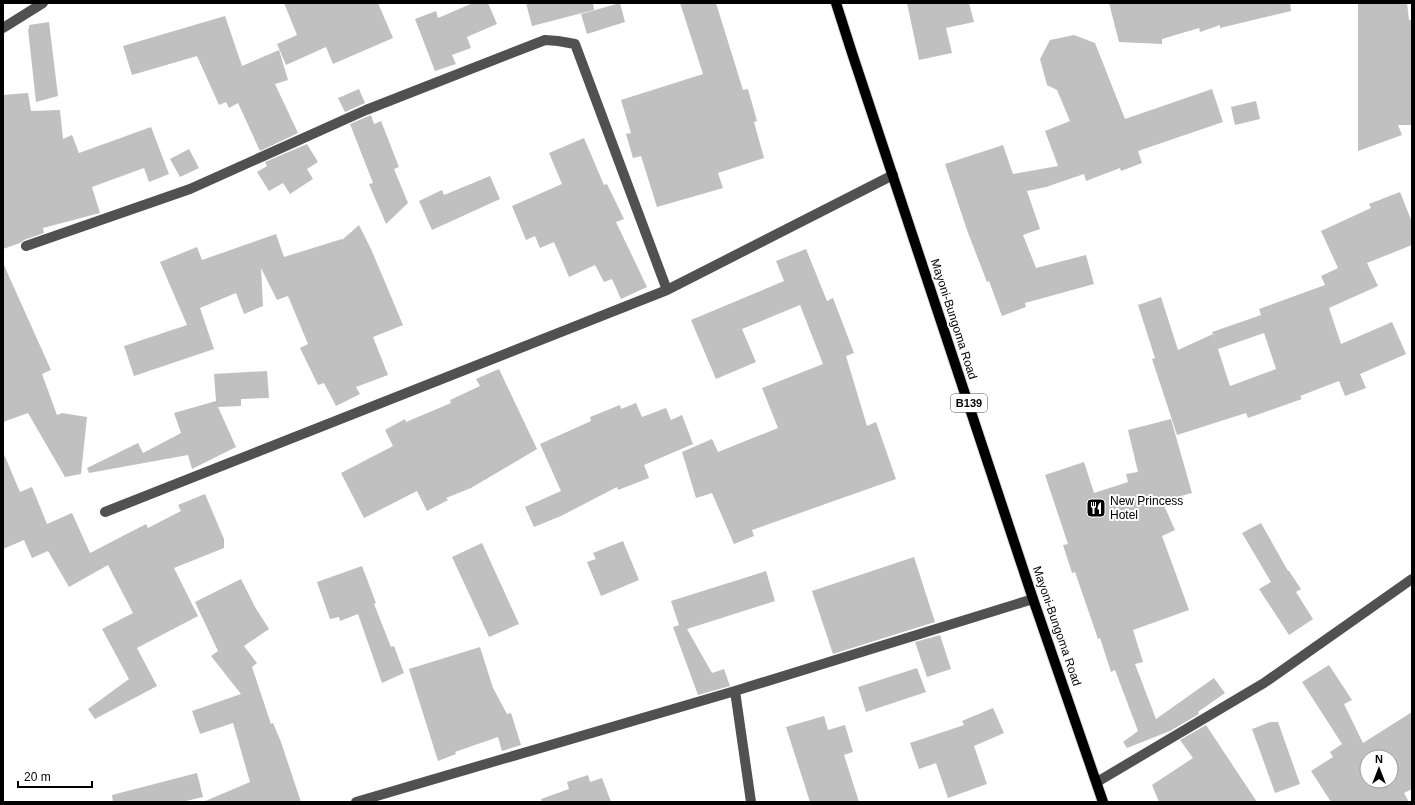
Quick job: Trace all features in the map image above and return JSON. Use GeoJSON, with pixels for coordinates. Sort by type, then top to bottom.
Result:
{"type":"FeatureCollection","features":[{"type":"Feature","properties":{"kind":"main road","name":"Mayoni-Bungoma Road"},"geometry":{"type":"LineString","coordinates":[[836,3],[1033,599],[1103,802]]}},
{"type":"Feature","properties":{"kind":"street"},"geometry":{"type":"LineString","coordinates":[[3,28],[43,3]]}},
{"type":"Feature","properties":{"kind":"street"},"geometry":{"type":"LineString","coordinates":[[26,246],[190,189],[366,110],[545,40],[575,44],[667,290]]}},
{"type":"Feature","properties":{"kind":"street"},"geometry":{"type":"LineString","coordinates":[[105,512],[667,290],[893,175]]}},
{"type":"Feature","properties":{"kind":"street"},"geometry":{"type":"LineString","coordinates":[[1097,782],[1264,683],[1412,579]]}},
{"type":"Feature","properties":{"kind":"street"},"geometry":{"type":"LineString","coordinates":[[356,802],[735,691],[1033,599]]}},
{"type":"Feature","properties":{"kind":"street"},"geometry":{"type":"LineString","coordinates":[[735,691],[751,802]]}},
{"type":"Feature","properties":{"kind":"building"},"geometry":{"type":"Polygon","coordinates":[[[284,3],[378,3],[393,38],[333,64],[326,47],[286,65],[277,44],[297,35],[284,3]]]}},
{"type":"Feature","properties":{"kind":"building"},"geometry":{"type":"Polygon","coordinates":[[[473,3],[488,3],[497,24],[467,37],[471,48],[452,55],[456,64],[435,71],[415,19],[436,11],[438,18],[473,3]]]}},
{"type":"Feature","properties":{"kind":"building"},"geometry":{"type":"Polygon","coordinates":[[[526,3],[593,3],[594,10],[532,26],[526,3]]]}},
{"type":"Feature","properties":{"kind":"building"},"geometry":{"type":"Polygon","coordinates":[[[620,3],[625,22],[587,34],[581,14],[620,3]]]}},
{"type":"Feature","properties":{"kind":"building"},"geometry":{"type":"Polygon","coordinates":[[[680,3],[716,3],[743,90],[748,89],[757,121],[754,122],[764,158],[718,173],[723,188],[657,207],[641,156],[633,158],[626,134],[631,133],[621,100],[703,74],[680,3]]]}},
{"type":"Feature","properties":{"kind":"building"},"geometry":{"type":"Polygon","coordinates":[[[907,3],[969,3],[974,22],[946,28],[952,53],[919,60],[907,3]]]}},
{"type":"Feature","properties":{"kind":"building"},"geometry":{"type":"Polygon","coordinates":[[[1109,3],[1290,3],[1291,11],[1220,28],[1220,25],[1200,32],[1199,28],[1162,39],[1162,44],[1119,42],[1109,3]]]}},
{"type":"Feature","properties":{"kind":"building"},"geometry":{"type":"Polygon","coordinates":[[[1358,3],[1407,3],[1409,20],[1412,20],[1412,125],[1398,125],[1402,135],[1358,151],[1358,3]]]}},
{"type":"Feature","properties":{"kind":"building"},"geometry":{"type":"Polygon","coordinates":[[[225,16],[242,66],[279,50],[288,80],[275,84],[298,133],[260,151],[238,103],[229,108],[226,102],[219,105],[197,56],[132,75],[123,46],[225,16]]]}},
{"type":"Feature","properties":{"kind":"building"},"geometry":{"type":"Polygon","coordinates":[[[49,22],[58,96],[36,102],[28,29],[29,25],[49,22]]]}},
{"type":"Feature","properties":{"kind":"building"},"geometry":{"type":"Polygon","coordinates":[[[1074,35],[1095,43],[1125,119],[1212,89],[1223,122],[1138,151],[1142,163],[1121,171],[1120,168],[1086,181],[1084,174],[1046,187],[1027,191],[1040,229],[1023,235],[1036,268],[1086,255],[1094,284],[1025,303],[1026,307],[1002,316],[967,230],[945,164],[1003,145],[1013,174],[1058,166],[1045,131],[1070,121],[1057,90],[1047,85],[1040,59],[1050,40],[1074,35]]]}},
{"type":"Feature","properties":{"kind":"building"},"geometry":{"type":"Polygon","coordinates":[[[359,89],[365,103],[345,112],[338,98],[359,89]]]}},
{"type":"Feature","properties":{"kind":"building"},"geometry":{"type":"Polygon","coordinates":[[[28,93],[31,111],[60,110],[63,139],[72,135],[79,153],[151,127],[169,174],[149,182],[144,168],[92,187],[100,213],[43,228],[44,233],[3,249],[3,95],[28,93]]]}},
{"type":"Feature","properties":{"kind":"building"},"geometry":{"type":"Polygon","coordinates":[[[1256,101],[1260,119],[1235,125],[1231,107],[1256,101]]]}},
{"type":"Feature","properties":{"kind":"building"},"geometry":{"type":"Polygon","coordinates":[[[371,115],[374,124],[381,121],[399,167],[394,169],[408,203],[386,224],[369,184],[373,183],[350,124],[371,115]]]}},
{"type":"Feature","properties":{"kind":"building"},"geometry":{"type":"Polygon","coordinates":[[[584,138],[604,185],[607,184],[624,219],[616,222],[647,287],[621,299],[612,279],[604,282],[595,265],[569,277],[554,242],[540,248],[535,236],[526,240],[512,206],[562,184],[549,153],[584,138]]]}},
{"type":"Feature","properties":{"kind":"building"},"geometry":{"type":"Polygon","coordinates":[[[307,144],[318,162],[307,169],[313,179],[290,194],[283,183],[269,191],[257,172],[267,166],[265,162],[307,144]]]}},
{"type":"Feature","properties":{"kind":"building"},"geometry":{"type":"Polygon","coordinates":[[[189,149],[199,168],[180,177],[170,159],[189,149]]]}},
{"type":"Feature","properties":{"kind":"building"},"geometry":{"type":"Polygon","coordinates":[[[490,176],[500,199],[432,230],[419,201],[442,190],[444,195],[490,176]]]}},
{"type":"Feature","properties":{"kind":"building"},"geometry":{"type":"Polygon","coordinates":[[[1400,192],[1412,222],[1412,245],[1367,263],[1378,286],[1329,308],[1341,344],[1392,322],[1406,354],[1360,374],[1366,388],[1345,396],[1339,381],[1300,396],[1302,399],[1248,418],[1246,413],[1177,435],[1152,359],[1155,358],[1138,305],[1161,297],[1178,350],[1213,334],[1212,332],[1261,315],[1259,309],[1325,285],[1321,276],[1338,268],[1321,231],[1371,208],[1369,204],[1400,192]],[[1264,333],[1218,349],[1230,386],[1276,369],[1264,333]]]}},
{"type":"Feature","properties":{"kind":"building"},"geometry":{"type":"Polygon","coordinates":[[[359,225],[371,249],[403,325],[373,337],[388,375],[356,387],[360,394],[336,406],[324,383],[318,385],[300,348],[308,344],[288,296],[277,300],[261,268],[263,306],[244,314],[236,293],[200,308],[214,349],[134,376],[124,346],[187,325],[160,262],[197,247],[202,260],[276,234],[284,257],[342,240],[359,225]]]}},
{"type":"Feature","properties":{"kind":"building"},"geometry":{"type":"Polygon","coordinates":[[[806,249],[827,301],[833,298],[854,353],[846,356],[867,426],[876,422],[896,479],[752,530],[754,536],[734,544],[712,493],[696,498],[682,452],[712,439],[718,452],[778,428],[762,388],[823,364],[800,305],[742,329],[756,362],[716,379],[691,320],[784,281],[776,261],[806,249]]]}},
{"type":"Feature","properties":{"kind":"building"},"geometry":{"type":"Polygon","coordinates":[[[3,263],[51,370],[42,374],[57,415],[62,413],[87,417],[81,474],[65,477],[28,413],[3,422],[3,263]]]}},
{"type":"Feature","properties":{"kind":"building"},"geometry":{"type":"Polygon","coordinates":[[[499,369],[537,449],[471,488],[446,498],[448,500],[427,511],[417,491],[364,518],[341,473],[393,446],[385,430],[405,419],[406,422],[451,403],[450,400],[480,386],[476,379],[499,369]]]}},
{"type":"Feature","properties":{"kind":"building"},"geometry":{"type":"Polygon","coordinates":[[[267,371],[269,398],[241,399],[241,406],[218,407],[236,447],[192,469],[188,455],[89,473],[87,468],[138,443],[143,453],[181,433],[174,413],[216,401],[214,374],[267,371]]]}},
{"type":"Feature","properties":{"kind":"building"},"geometry":{"type":"Polygon","coordinates":[[[636,403],[642,417],[666,408],[671,420],[682,415],[693,444],[644,465],[649,478],[618,490],[617,487],[561,516],[534,527],[525,507],[561,491],[540,444],[591,421],[590,417],[620,405],[621,409],[636,403]]]}},
{"type":"Feature","properties":{"kind":"building"},"geometry":{"type":"Polygon","coordinates":[[[1171,419],[1192,493],[1162,501],[1175,530],[1162,536],[1189,610],[1133,630],[1143,662],[1135,664],[1156,719],[1214,678],[1225,693],[1198,712],[1199,714],[1170,731],[1127,748],[1123,742],[1138,731],[1115,670],[1111,672],[1075,572],[1072,573],[1063,545],[1068,544],[1045,475],[1084,462],[1094,493],[1128,482],[1126,474],[1138,472],[1128,430],[1171,419]]]}},
{"type":"Feature","properties":{"kind":"building"},"geometry":{"type":"Polygon","coordinates":[[[3,452],[20,492],[32,487],[47,524],[72,513],[90,553],[146,524],[148,528],[181,511],[178,505],[205,494],[224,539],[224,548],[174,568],[198,616],[137,648],[157,686],[95,719],[88,709],[129,679],[102,629],[133,613],[108,565],[69,587],[48,551],[32,558],[24,540],[3,549],[3,452]]]}},
{"type":"Feature","properties":{"kind":"building"},"geometry":{"type":"Polygon","coordinates":[[[1261,523],[1288,571],[1301,589],[1296,592],[1313,619],[1289,635],[1259,589],[1271,582],[1242,533],[1261,523]]]}},
{"type":"Feature","properties":{"kind":"building"},"geometry":{"type":"Polygon","coordinates":[[[623,541],[639,580],[601,596],[587,562],[596,559],[593,553],[623,541]]]}},
{"type":"Feature","properties":{"kind":"building"},"geometry":{"type":"Polygon","coordinates":[[[482,543],[519,624],[489,637],[452,557],[482,543]]]}},
{"type":"Feature","properties":{"kind":"building"},"geometry":{"type":"Polygon","coordinates":[[[914,557],[935,622],[833,654],[812,591],[914,557]]]}},
{"type":"Feature","properties":{"kind":"building"},"geometry":{"type":"Polygon","coordinates":[[[362,566],[376,603],[374,604],[391,647],[394,646],[404,673],[382,683],[358,614],[340,621],[339,617],[330,619],[317,582],[362,566]]]}},
{"type":"Feature","properties":{"kind":"building"},"geometry":{"type":"Polygon","coordinates":[[[766,571],[775,601],[687,629],[712,673],[724,669],[730,686],[698,695],[673,627],[679,625],[671,601],[766,571]]]}},
{"type":"Feature","properties":{"kind":"building"},"geometry":{"type":"Polygon","coordinates":[[[241,579],[255,607],[269,629],[244,646],[257,663],[252,667],[271,724],[273,723],[281,742],[301,802],[203,802],[250,782],[233,723],[200,734],[192,711],[241,694],[211,656],[218,651],[195,602],[241,579]]]}},
{"type":"Feature","properties":{"kind":"building"},"geometry":{"type":"Polygon","coordinates":[[[940,635],[951,669],[927,677],[915,642],[940,635]]]}},
{"type":"Feature","properties":{"kind":"building"},"geometry":{"type":"Polygon","coordinates":[[[480,647],[493,688],[507,714],[511,713],[521,745],[502,751],[498,737],[455,752],[456,754],[438,761],[409,669],[480,647]]]}},
{"type":"Feature","properties":{"kind":"building"},"geometry":{"type":"Polygon","coordinates":[[[1329,665],[1352,700],[1344,704],[1363,743],[1412,712],[1412,789],[1404,793],[1409,802],[1331,802],[1311,771],[1333,757],[1330,752],[1342,744],[1302,682],[1329,665]]]}},
{"type":"Feature","properties":{"kind":"building"},"geometry":{"type":"Polygon","coordinates":[[[917,668],[926,692],[866,712],[858,687],[917,668]]]}},
{"type":"Feature","properties":{"kind":"building"},"geometry":{"type":"Polygon","coordinates":[[[993,708],[1004,733],[974,746],[987,784],[948,798],[936,763],[919,769],[910,743],[964,725],[962,721],[993,708]]]}},
{"type":"Feature","properties":{"kind":"building"},"geometry":{"type":"Polygon","coordinates":[[[824,716],[828,730],[845,725],[853,752],[844,755],[859,802],[810,802],[786,727],[824,716]]]}},
{"type":"Feature","properties":{"kind":"building"},"geometry":{"type":"Polygon","coordinates":[[[1270,722],[1278,722],[1300,784],[1275,793],[1252,729],[1270,722]]]}},
{"type":"Feature","properties":{"kind":"building"},"geometry":{"type":"Polygon","coordinates":[[[1206,725],[1257,802],[1159,802],[1152,785],[1193,758],[1180,740],[1206,725]]]}},
{"type":"Feature","properties":{"kind":"building"},"geometry":{"type":"Polygon","coordinates":[[[197,773],[203,797],[182,802],[113,802],[112,795],[197,773]]]}},
{"type":"Feature","properties":{"kind":"building"},"geometry":{"type":"Polygon","coordinates":[[[588,775],[590,782],[602,778],[611,802],[542,802],[541,799],[569,789],[567,782],[588,775]]]}},
{"type":"Feature","properties":{"kind":"place","name":"New Princess Hotel"},"geometry":{"type":"Point","coordinates":[1096,508]}}]}
